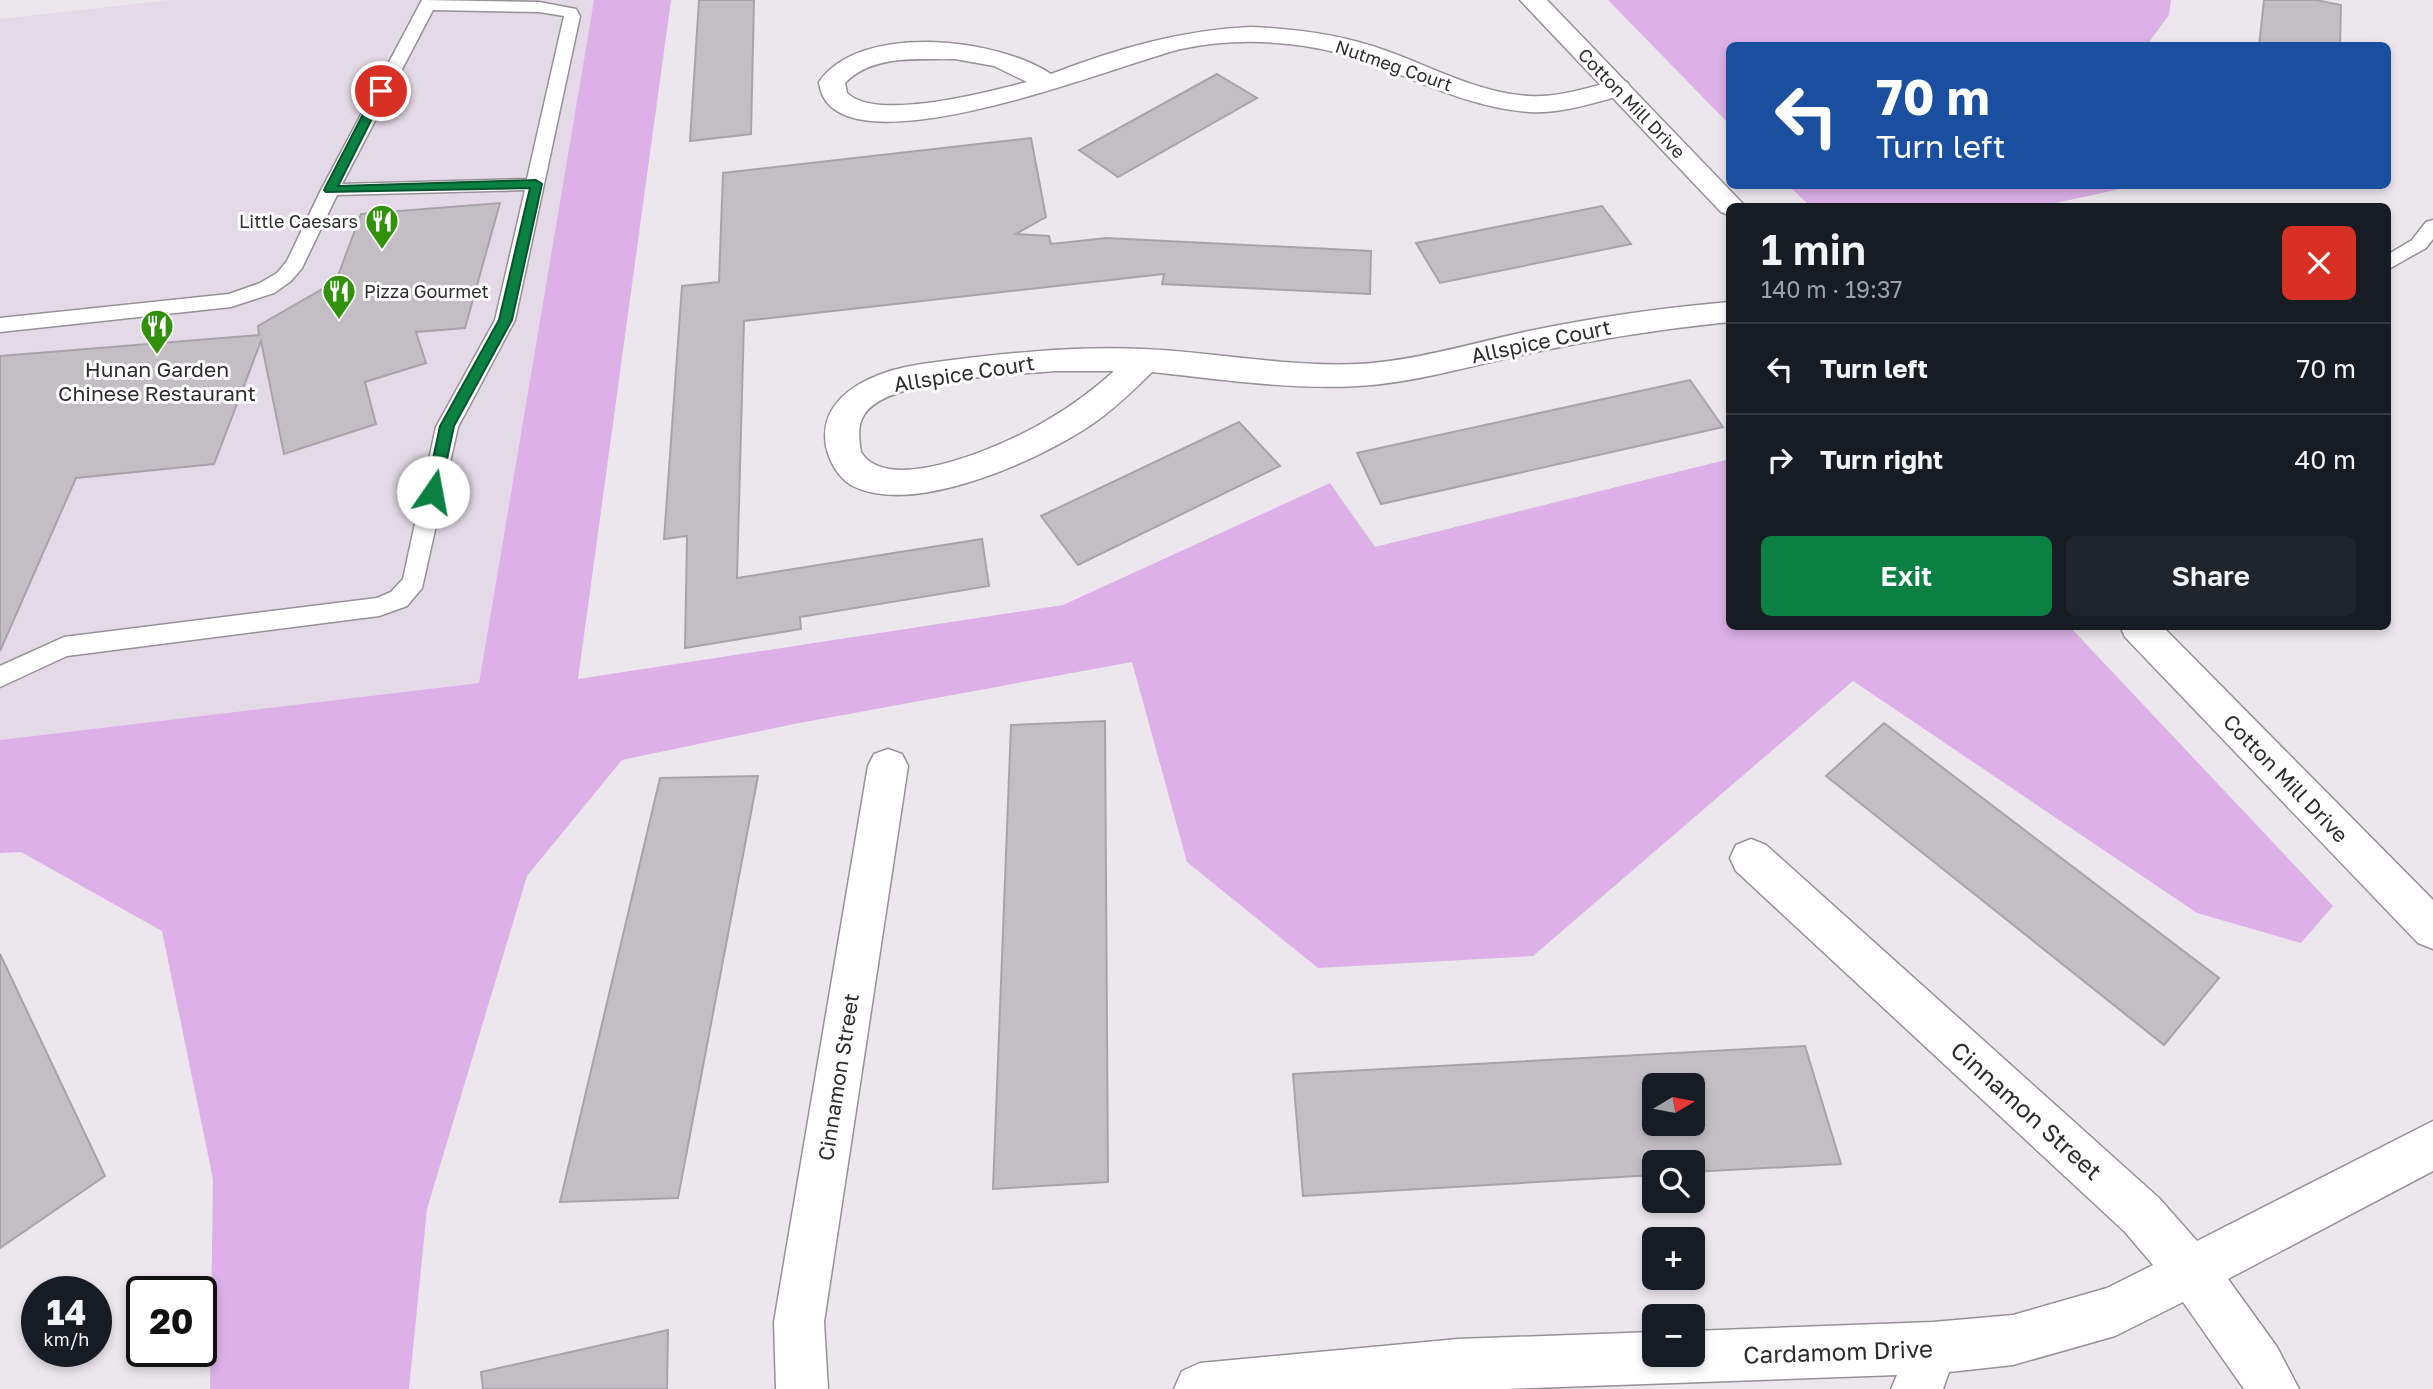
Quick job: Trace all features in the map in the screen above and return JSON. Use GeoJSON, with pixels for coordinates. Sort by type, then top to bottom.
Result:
{"type":"FeatureCollection","features":[{"type":"Feature","properties":{"kind":"street","name":"Cotton Mill Drive"},"geometry":{"type":"LineString","coordinates":[[1533,0],[1728,203]]}},
{"type":"Feature","properties":{"kind":"street","name":"Nutmeg Court"},"geometry":{"type":"LineString","coordinates":[[1048,84],[1022,66],[990,56],[955,51],[873,56],[853,62],[838,72],[832,82],[833,94],[841,103],[857,111],[878,114],[945,107],[1000,98],[1048,84],[1158,44],[1242,34],[1328,42],[1368,53],[1501,100],[1530,104],[1558,102],[1618,88]]}},
{"type":"Feature","properties":{"kind":"street","name":"Allspice Court"},"geometry":{"type":"LineString","coordinates":[[1144,360],[1093,409],[1046,439],[992,461],[901,485],[874,481],[854,470],[843,453],[843,426],[852,407],[867,394],[890,382],[975,368],[1055,360],[1144,360],[1294,375],[1359,375],[1422,367],[1529,342],[1653,319],[1726,312]]}},
{"type":"Feature","properties":{"kind":"street","name":"Cotton Mill Drive"},"geometry":{"type":"LineString","coordinates":[[2142,630],[2433,929]]}},
{"type":"Feature","properties":{"kind":"street","name":"Cinnamon Street"},"geometry":{"type":"LineString","coordinates":[[802,1389],[799,1322],[888,766]]}},
{"type":"Feature","properties":{"kind":"street","name":"Cinnamon Street"},"geometry":{"type":"LineString","coordinates":[[1751,858],[2142,1215],[2192,1271],[2254,1356],[2273,1389]]}},
{"type":"Feature","properties":{"kind":"street","name":"Cardamom Drive"},"geometry":{"type":"LineString","coordinates":[[1200,1389],[1458,1365],[1925,1368],[2115,1311],[2433,1145]]}},
{"type":"Feature","properties":{"kind":"lane"},"geometry":{"type":"LineString","coordinates":[[0,326],[231,300],[247,296],[275,282],[295,264],[330,190],[429,2],[539,7],[570,12],[572,16],[561,76],[505,320],[447,426],[414,582],[399,599],[379,607],[64,647],[0,677]]}},
{"type":"Feature","properties":{"kind":"lane"},"geometry":{"type":"LineString","coordinates":[[330,190],[536,184]]}},
{"type":"Feature","properties":{"kind":"lane"},"geometry":{"type":"LineString","coordinates":[[2391,262],[2419,244],[2433,226]]}},
{"type":"Feature","properties":{"kind":"shaded area"},"geometry":{"type":"Polygon","coordinates":[[[169,0],[594,0],[479,683],[0,740],[0,19],[169,0]]]}},
{"type":"Feature","properties":{"kind":"shaded area"},"geometry":{"type":"Polygon","coordinates":[[[594,0],[671,0],[578,679],[1063,605],[1330,483],[1375,547],[1726,460],[1726,630],[2073,630],[2333,906],[2301,943],[2197,913],[1853,681],[1533,956],[1318,968],[1187,862],[1132,662],[794,724],[622,760],[527,876],[427,1209],[409,1389],[210,1389],[210,1367],[217,1367],[217,1276],[212,1276],[213,1179],[162,931],[21,852],[0,853],[0,740],[479,683],[594,0]]]}},
{"type":"Feature","properties":{"kind":"shaded area"},"geometry":{"type":"Polygon","coordinates":[[[1608,0],[2171,0],[2169,15],[2149,42],[1726,42],[1726,121],[1608,0]]]}},
{"type":"Feature","properties":{"kind":"shaded area"},"geometry":{"type":"Polygon","coordinates":[[[1792,189],[2120,189],[2056,203],[1807,203],[1792,189]]]}},
{"type":"Feature","properties":{"kind":"building"},"geometry":{"type":"Polygon","coordinates":[[[699,0],[754,0],[751,134],[690,141],[699,0]]]}},
{"type":"Feature","properties":{"kind":"building"},"geometry":{"type":"Polygon","coordinates":[[[2264,0],[2316,0],[2341,5],[2340,42],[2259,42],[2264,0]]]}},
{"type":"Feature","properties":{"kind":"building"},"geometry":{"type":"Polygon","coordinates":[[[1217,74],[1257,98],[1118,177],[1079,150],[1217,74]]]}},
{"type":"Feature","properties":{"kind":"building"},"geometry":{"type":"Polygon","coordinates":[[[1031,138],[1046,217],[1016,234],[1049,236],[1051,244],[1106,238],[1371,251],[1370,294],[1162,284],[1164,274],[744,321],[737,578],[982,539],[989,586],[800,617],[801,629],[685,648],[687,536],[664,539],[682,286],[719,282],[723,173],[1031,138]]]}},
{"type":"Feature","properties":{"kind":"building"},"geometry":{"type":"Polygon","coordinates":[[[500,203],[465,328],[416,332],[426,363],[365,382],[376,424],[284,454],[261,341],[214,464],[76,478],[0,651],[0,356],[259,335],[258,326],[336,281],[361,214],[500,203]]]}},
{"type":"Feature","properties":{"kind":"building"},"geometry":{"type":"Polygon","coordinates":[[[1602,206],[1631,244],[1440,283],[1416,243],[1602,206]]]}},
{"type":"Feature","properties":{"kind":"building"},"geometry":{"type":"Polygon","coordinates":[[[1690,380],[1723,427],[1381,504],[1357,453],[1690,380]]]}},
{"type":"Feature","properties":{"kind":"building"},"geometry":{"type":"Polygon","coordinates":[[[1239,422],[1280,466],[1078,565],[1041,516],[1239,422]]]}},
{"type":"Feature","properties":{"kind":"building"},"geometry":{"type":"Polygon","coordinates":[[[1105,721],[1108,1182],[993,1189],[1011,725],[1105,721]]]}},
{"type":"Feature","properties":{"kind":"building"},"geometry":{"type":"Polygon","coordinates":[[[1884,723],[2219,978],[2164,1045],[1826,776],[1884,723]]]}},
{"type":"Feature","properties":{"kind":"building"},"geometry":{"type":"Polygon","coordinates":[[[758,776],[678,1198],[560,1202],[660,778],[758,776]]]}},
{"type":"Feature","properties":{"kind":"building"},"geometry":{"type":"Polygon","coordinates":[[[0,954],[105,1176],[0,1248],[0,954]]]}},
{"type":"Feature","properties":{"kind":"building"},"geometry":{"type":"Polygon","coordinates":[[[1805,1046],[1841,1164],[1705,1171],[1705,1150],[1642,1150],[1642,1176],[1303,1196],[1293,1074],[1805,1046]]]}},
{"type":"Feature","properties":{"kind":"building"},"geometry":{"type":"Polygon","coordinates":[[[668,1330],[667,1389],[483,1389],[481,1372],[668,1330]]]}},
{"type":"Feature","properties":{"kind":"place","name":"Little Caesars"},"geometry":{"type":"Point","coordinates":[382,251]}},
{"type":"Feature","properties":{"kind":"place","name":"Pizza Gourmet"},"geometry":{"type":"Point","coordinates":[339,321]}},
{"type":"Feature","properties":{"kind":"place","name":"Hunan Garden Chinese Restaurant"},"geometry":{"type":"Point","coordinates":[157,356]}},
{"type":"Feature","properties":{"kind":"route"},"geometry":{"type":"LineString","coordinates":[[381,91],[330,190],[536,184],[505,320],[447,426],[433,492]]}}]}
